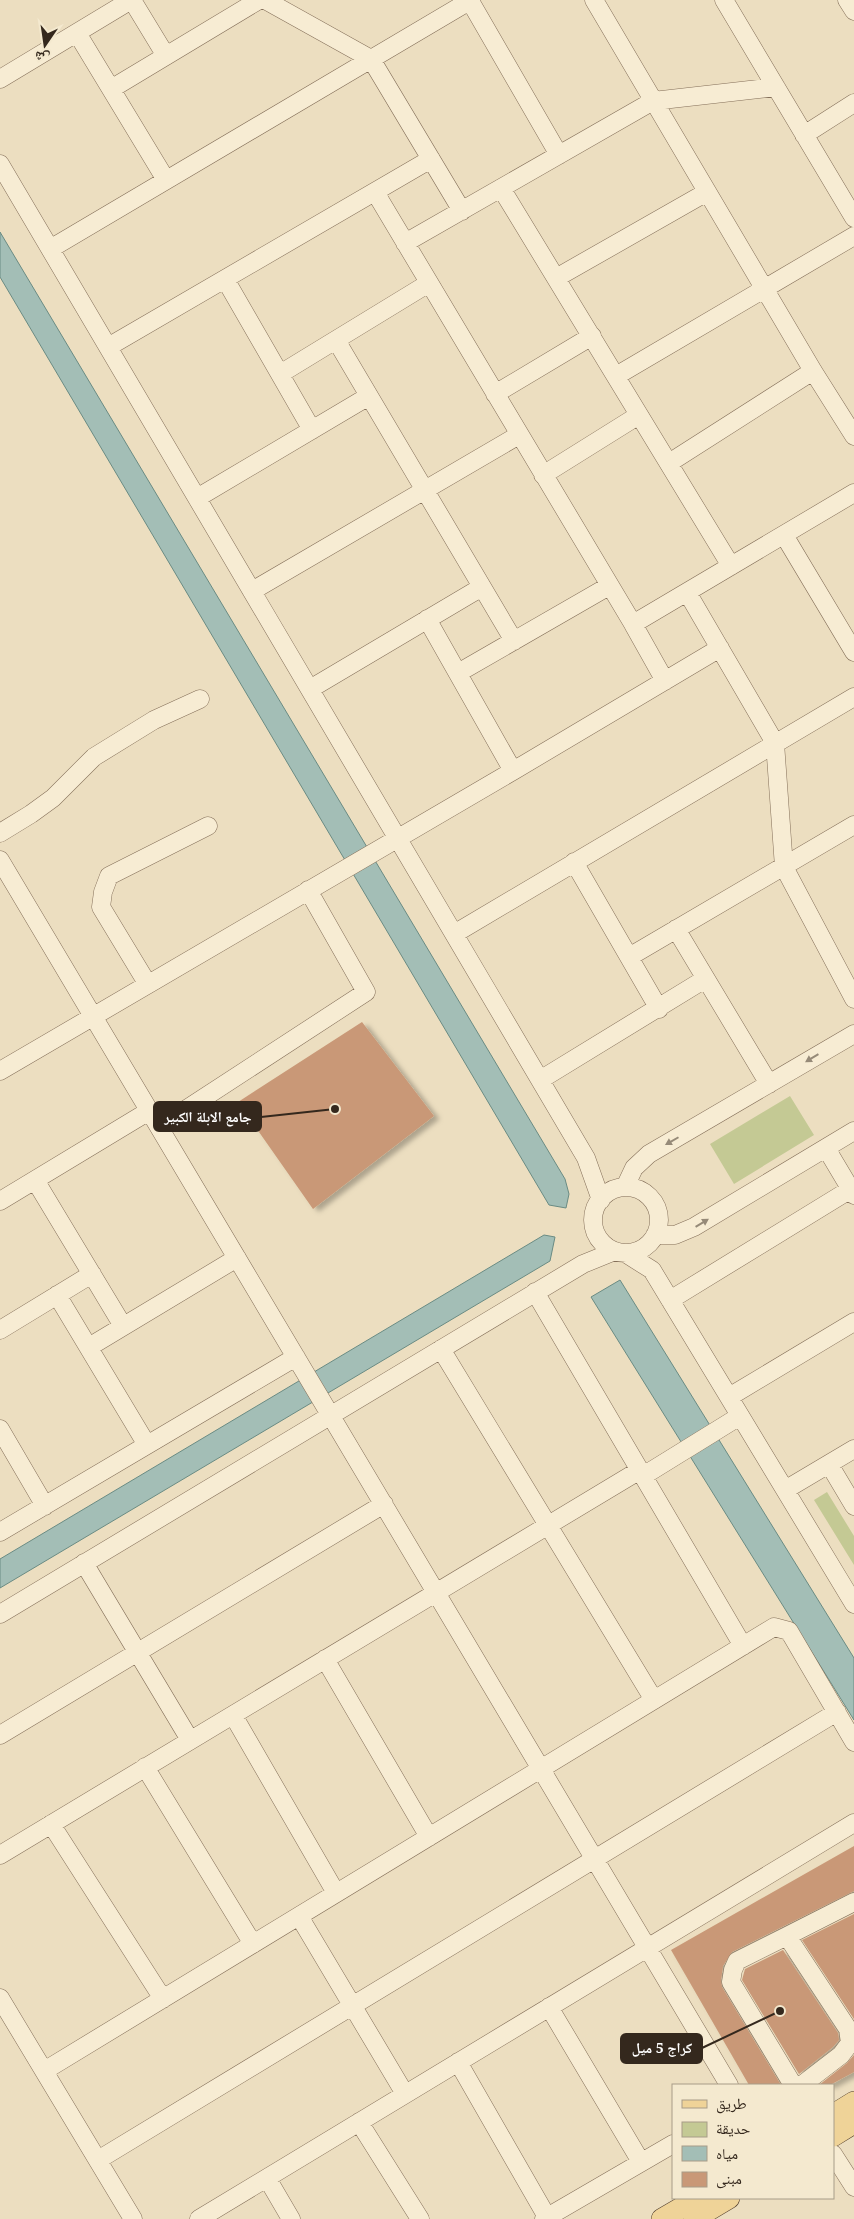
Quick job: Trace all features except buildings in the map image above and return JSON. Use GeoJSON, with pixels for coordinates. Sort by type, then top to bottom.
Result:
{"type":"FeatureCollection","features":[{"type":"Feature","properties":{"kind":"main road"},"geometry":{"type":"LineString","coordinates":[[834,2114],[854,2102]]}},
{"type":"Feature","properties":{"kind":"main road"},"geometry":{"type":"LineString","coordinates":[[834,2135],[854,2123]]}},
{"type":"Feature","properties":{"kind":"main road"},"geometry":{"type":"LineString","coordinates":[[662,2219],[696,2199]]}},
{"type":"Feature","properties":{"kind":"main road"},"geometry":{"type":"LineString","coordinates":[[694,2219],[727,2199]]}},
{"type":"Feature","properties":{"kind":"street"},"geometry":{"type":"LineString","coordinates":[[0,79],[132,0],[166,56]]}},
{"type":"Feature","properties":{"kind":"street"},"geometry":{"type":"LineString","coordinates":[[111,89],[259,0]]}},
{"type":"Feature","properties":{"kind":"street"},"geometry":{"type":"LineString","coordinates":[[265,0],[371,59],[462,211]]}},
{"type":"Feature","properties":{"kind":"street"},"geometry":{"type":"LineString","coordinates":[[50,249],[471,0],[560,155]]}},
{"type":"Feature","properties":{"kind":"street"},"geometry":{"type":"LineString","coordinates":[[594,0],[813,371],[854,436]]}},
{"type":"Feature","properties":{"kind":"street"},"geometry":{"type":"LineString","coordinates":[[724,0],[854,218]]}},
{"type":"Feature","properties":{"kind":"street"},"geometry":{"type":"LineString","coordinates":[[847,0],[854,11]]}},
{"type":"Feature","properties":{"kind":"street"},"geometry":{"type":"LineString","coordinates":[[77,32],[166,180]]}},
{"type":"Feature","properties":{"kind":"street"},"geometry":{"type":"LineString","coordinates":[[405,243],[653,101],[776,88]]}},
{"type":"Feature","properties":{"kind":"street"},"geometry":{"type":"LineString","coordinates":[[804,135],[854,103]]}},
{"type":"Feature","properties":{"kind":"street"},"geometry":{"type":"LineString","coordinates":[[108,347],[431,159]]}},
{"type":"Feature","properties":{"kind":"street"},"geometry":{"type":"LineString","coordinates":[[0,164],[586,1158],[601,1200]]}},
{"type":"Feature","properties":{"kind":"street"},"geometry":{"type":"LineString","coordinates":[[501,188],[732,566]]}},
{"type":"Feature","properties":{"kind":"street"},"geometry":{"type":"LineString","coordinates":[[375,192],[633,624],[665,681]]}},
{"type":"Feature","properties":{"kind":"street"},"geometry":{"type":"LineString","coordinates":[[556,278],[708,192]]}},
{"type":"Feature","properties":{"kind":"street"},"geometry":{"type":"LineString","coordinates":[[616,376],[854,236]]}},
{"type":"Feature","properties":{"kind":"street"},"geometry":{"type":"LineString","coordinates":[[226,279],[312,430]]}},
{"type":"Feature","properties":{"kind":"street"},"geometry":{"type":"LineString","coordinates":[[280,374],[429,283]]}},
{"type":"Feature","properties":{"kind":"street"},"geometry":{"type":"LineString","coordinates":[[495,394],[592,336]]}},
{"type":"Feature","properties":{"kind":"street"},"geometry":{"type":"LineString","coordinates":[[336,340],[514,641]]}},
{"type":"Feature","properties":{"kind":"street"},"geometry":{"type":"LineString","coordinates":[[669,463],[813,371]]}},
{"type":"Feature","properties":{"kind":"street"},"geometry":{"type":"LineString","coordinates":[[197,498],[369,396]]}},
{"type":"Feature","properties":{"kind":"street"},"geometry":{"type":"LineString","coordinates":[[543,475],[639,415]]}},
{"type":"Feature","properties":{"kind":"street"},"geometry":{"type":"LineString","coordinates":[[252,590],[519,435]]}},
{"type":"Feature","properties":{"kind":"street"},"geometry":{"type":"LineString","coordinates":[[633,624],[854,494]]}},
{"type":"Feature","properties":{"kind":"street"},"geometry":{"type":"LineString","coordinates":[[784,535],[854,652]]}},
{"type":"Feature","properties":{"kind":"street"},"geometry":{"type":"LineString","coordinates":[[458,673],[609,586]]}},
{"type":"Feature","properties":{"kind":"street"},"geometry":{"type":"LineString","coordinates":[[310,689],[482,587]]}},
{"type":"Feature","properties":{"kind":"street"},"geometry":{"type":"LineString","coordinates":[[688,592],[775,743],[784,867],[854,999]]}},
{"type":"Feature","properties":{"kind":"street"},"geometry":{"type":"LineString","coordinates":[[427,619],[513,771]]}},
{"type":"Feature","properties":{"kind":"street"},"geometry":{"type":"LineString","coordinates":[[0,1071],[92,1015],[513,771],[720,648]]}},
{"type":"Feature","properties":{"kind":"street"},"geometry":{"type":"LineString","coordinates":[[454,934],[854,697]]}},
{"type":"Feature","properties":{"kind":"street"},"geometry":{"type":"LineString","coordinates":[[0,833],[53,798],[94,757],[154,720],[200,699]]}},
{"type":"Feature","properties":{"kind":"street"},"geometry":{"type":"LineString","coordinates":[[629,957],[854,825]]}},
{"type":"Feature","properties":{"kind":"street"},"geometry":{"type":"LineString","coordinates":[[147,983],[101,907],[103,892],[109,876],[208,826]]}},
{"type":"Feature","properties":{"kind":"street"},"geometry":{"type":"LineString","coordinates":[[574,862],[658,1009]]}},
{"type":"Feature","properties":{"kind":"street"},"geometry":{"type":"LineString","coordinates":[[1,864],[729,2084]]}},
{"type":"Feature","properties":{"kind":"street"},"geometry":{"type":"LineString","coordinates":[[158,1127],[366,992],[308,890]]}},
{"type":"Feature","properties":{"kind":"street"},"geometry":{"type":"LineString","coordinates":[[676,929],[769,1084]]}},
{"type":"Feature","properties":{"kind":"street"},"geometry":{"type":"LineString","coordinates":[[540,1080],[705,979]]}},
{"type":"Feature","properties":{"kind":"street"},"geometry":{"type":"LineString","coordinates":[[583,1264],[594,1228],[594,1213],[601,1200],[621,1188],[634,1168],[649,1154],[854,1034]]}},
{"type":"Feature","properties":{"kind":"street"},"geometry":{"type":"LineString","coordinates":[[0,1201],[150,1111]]}},
{"type":"Feature","properties":{"kind":"street"},"geometry":{"type":"LineString","coordinates":[[0,1614],[583,1264],[620,1252],[636,1252],[654,1238],[675,1235],[694,1227],[854,1131]]}},
{"type":"Feature","properties":{"kind":"street"},"geometry":{"type":"LineString","coordinates":[[670,1300],[852,1192],[826,1148]]}},
{"type":"Feature","properties":{"kind":"street"},"geometry":{"type":"LineString","coordinates":[[586,1158],[621,1188],[644,1192],[651,1199],[659,1216],[654,1238],[652,1270]]}},
{"type":"Feature","properties":{"kind":"street"},"geometry":{"type":"LineString","coordinates":[[35,1180],[123,1326]]}},
{"type":"Feature","properties":{"kind":"street"},"geometry":{"type":"LineString","coordinates":[[594,1228],[598,1238],[606,1246],[652,1270],[854,1604]]}},
{"type":"Feature","properties":{"kind":"street"},"geometry":{"type":"LineString","coordinates":[[89,1347],[237,1258]]}},
{"type":"Feature","properties":{"kind":"street"},"geometry":{"type":"LineString","coordinates":[[0,1330],[92,1274]]}},
{"type":"Feature","properties":{"kind":"street"},"geometry":{"type":"LineString","coordinates":[[536,1292],[743,1646]]}},
{"type":"Feature","properties":{"kind":"street"},"geometry":{"type":"LineString","coordinates":[[57,1296],[146,1445]]}},
{"type":"Feature","properties":{"kind":"street"},"geometry":{"type":"LineString","coordinates":[[728,1397],[854,1322]]}},
{"type":"Feature","properties":{"kind":"street"},"geometry":{"type":"LineString","coordinates":[[441,1349],[654,1700]]}},
{"type":"Feature","properties":{"kind":"street"},"geometry":{"type":"LineString","coordinates":[[0,1532],[296,1357]]}},
{"type":"Feature","properties":{"kind":"street"},"geometry":{"type":"LineString","coordinates":[[0,1855],[547,1525],[740,1416]]}},
{"type":"Feature","properties":{"kind":"street"},"geometry":{"type":"LineString","coordinates":[[0,1429],[45,1506]]}},
{"type":"Feature","properties":{"kind":"street"},"geometry":{"type":"LineString","coordinates":[[785,1490],[854,1449]]}},
{"type":"Feature","properties":{"kind":"street"},"geometry":{"type":"LineString","coordinates":[[829,1464],[854,1506]]}},
{"type":"Feature","properties":{"kind":"street"},"geometry":{"type":"LineString","coordinates":[[0,1735],[384,1504]]}},
{"type":"Feature","properties":{"kind":"street"},"geometry":{"type":"LineString","coordinates":[[84,1563],[190,1740]]}},
{"type":"Feature","properties":{"kind":"street"},"geometry":{"type":"LineString","coordinates":[[44,2071],[774,1627],[789,1630],[854,1742]]}},
{"type":"Feature","properties":{"kind":"street"},"geometry":{"type":"LineString","coordinates":[[325,1659],[429,1837]]}},
{"type":"Feature","properties":{"kind":"street"},"geometry":{"type":"LineString","coordinates":[[98,2160],[836,1712]]}},
{"type":"Feature","properties":{"kind":"street"},"geometry":{"type":"LineString","coordinates":[[233,1715],[336,1893]]}},
{"type":"Feature","properties":{"kind":"street"},"geometry":{"type":"LineString","coordinates":[[145,1768],[253,1944]]}},
{"type":"Feature","properties":{"kind":"street"},"geometry":{"type":"LineString","coordinates":[[199,2219],[854,1823]]}},
{"type":"Feature","properties":{"kind":"street"},"geometry":{"type":"LineString","coordinates":[[51,1824],[163,1999]]}},
{"type":"Feature","properties":{"kind":"street"},"geometry":{"type":"LineString","coordinates":[[792,2084],[731,1982],[733,1970],[737,1961],[854,1902]]}},
{"type":"Feature","properties":{"kind":"street"},"geometry":{"type":"LineString","coordinates":[[299,1916],[405,2094]]}},
{"type":"Feature","properties":{"kind":"street"},"geometry":{"type":"LineString","coordinates":[[787,1936],[848,2029],[850,2043],[842,2055],[803,2084]]}},
{"type":"Feature","properties":{"kind":"street"},"geometry":{"type":"LineString","coordinates":[[0,1998],[134,2219]]}},
{"type":"Feature","properties":{"kind":"street"},"geometry":{"type":"LineString","coordinates":[[549,2007],[641,2162]]}},
{"type":"Feature","properties":{"kind":"street"},"geometry":{"type":"LineString","coordinates":[[458,2062],[545,2218],[672,2145]]}},
{"type":"Feature","properties":{"kind":"street"},"geometry":{"type":"LineString","coordinates":[[359,2122],[420,2219]]}},
{"type":"Feature","properties":{"kind":"street"},"geometry":{"type":"LineString","coordinates":[[834,2156],[854,2187]]}},
{"type":"Feature","properties":{"kind":"street"},"geometry":{"type":"LineString","coordinates":[[267,2178],[292,2219]]}},
{"type":"Feature","properties":{"kind":"green space"},"geometry":{"type":"Polygon","coordinates":[[[790,1096],[814,1135],[734,1184],[710,1144],[790,1096]]]}},
{"type":"Feature","properties":{"kind":"green space"},"geometry":{"type":"Polygon","coordinates":[[[827,1492],[854,1536],[854,1565],[814,1500],[827,1492]]]}},
{"type":"Feature","properties":{"kind":"water"},"geometry":{"type":"Polygon","coordinates":[[[0,232],[565,1179],[569,1194],[566,1208],[549,1205],[0,277],[0,232]]]}},
{"type":"Feature","properties":{"kind":"water"},"geometry":{"type":"Polygon","coordinates":[[[544,1235],[555,1237],[550,1261],[0,1588],[0,1559],[544,1235]]]}},
{"type":"Feature","properties":{"kind":"water"},"geometry":{"type":"Polygon","coordinates":[[[620,1280],[854,1658],[854,1720],[591,1297],[620,1280]]]}},
{"type":"Feature","properties":{"kind":"place","name":"جامع الابلة الكبير"},"geometry":{"type":"Point","coordinates":[335,1109]}},
{"type":"Feature","properties":{"kind":"place","name":"كراج 5 ميل"},"geometry":{"type":"Point","coordinates":[780,2011]}}]}
